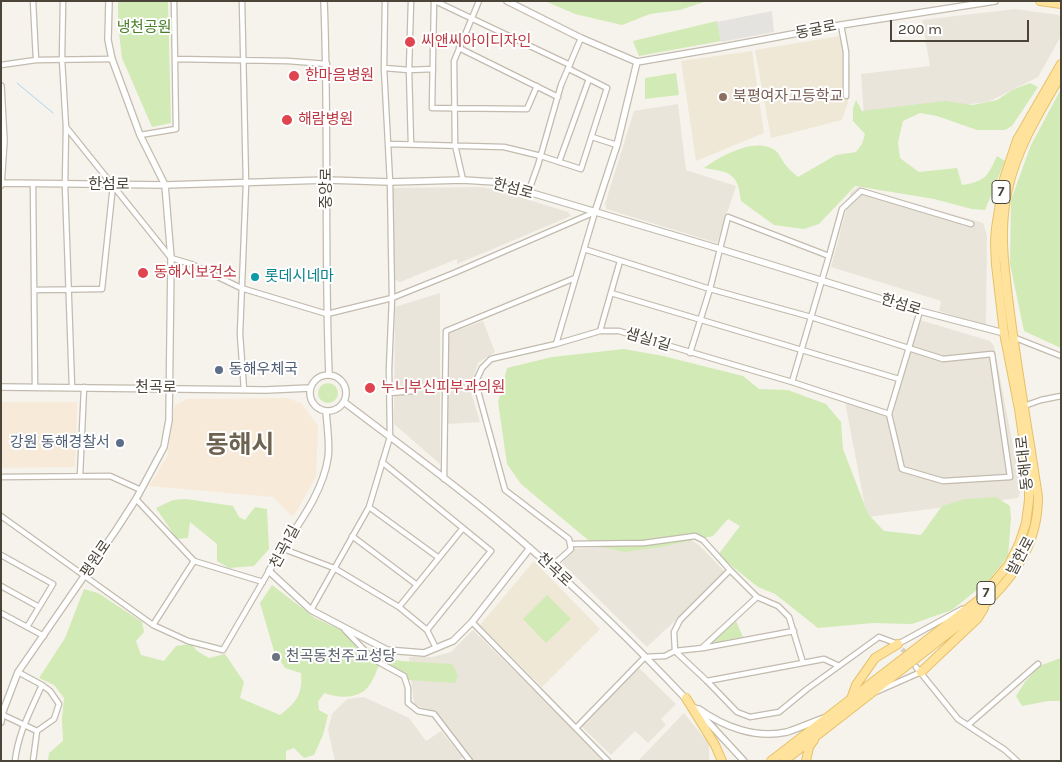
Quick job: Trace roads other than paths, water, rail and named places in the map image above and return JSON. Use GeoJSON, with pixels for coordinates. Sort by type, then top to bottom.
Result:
{"type":"FeatureCollection","features":[{"type":"Feature","properties":{"kind":"main road"},"geometry":{"type":"LineString","coordinates":[[1040,1],[1061,4]]}},
{"type":"Feature","properties":{"kind":"main road","name":"동해대로"},"geometry":{"type":"LineString","coordinates":[[771,761],[850,699],[984,601],[1009,564],[1019,544],[1026,523],[1029,478],[1019,409],[1004,333],[995,242],[1004,179],[1018,140],[1061,64]]}},
{"type":"Feature","properties":{"kind":"main road","name":"7"},"geometry":{"type":"LineString","coordinates":[[1013,337],[1003,255],[1003,221],[1008,190],[1024,143],[1061,75]]}},
{"type":"Feature","properties":{"kind":"main road"},"geometry":{"type":"LineString","coordinates":[[1004,333],[1013,337]]}},
{"type":"Feature","properties":{"kind":"main road","name":"발한로"},"geometry":{"type":"LineString","coordinates":[[784,761],[872,693],[984,601],[1003,588],[1024,558],[1033,536],[1038,514],[1038,497],[1013,337]]}},
{"type":"Feature","properties":{"kind":"main road"},"geometry":{"type":"LineString","coordinates":[[918,670],[978,618],[984,601]]}},
{"type":"Feature","properties":{"kind":"main road"},"geometry":{"type":"LineString","coordinates":[[850,699],[856,685],[875,658],[898,644]]}},
{"type":"Feature","properties":{"kind":"main road"},"geometry":{"type":"LineString","coordinates":[[686,698],[715,744],[722,761]]}},
{"type":"Feature","properties":{"kind":"main road"},"geometry":{"type":"LineString","coordinates":[[806,761],[810,747],[817,735]]}},
{"type":"Feature","properties":{"kind":"street"},"geometry":{"type":"LineString","coordinates":[[33,1],[36,60]]}},
{"type":"Feature","properties":{"kind":"street"},"geometry":{"type":"LineString","coordinates":[[63,1],[62,60],[66,127],[65,185],[72,387]]}},
{"type":"Feature","properties":{"kind":"street"},"geometry":{"type":"LineString","coordinates":[[109,1],[108,40],[112,60],[140,135],[165,185]]}},
{"type":"Feature","properties":{"kind":"street"},"geometry":{"type":"LineString","coordinates":[[140,135],[176,129],[174,1]]}},
{"type":"Feature","properties":{"kind":"street"},"geometry":{"type":"LineString","coordinates":[[242,1],[246,184],[240,288],[240,334],[244,390]]}},
{"type":"Feature","properties":{"kind":"street","name":"중앙로"},"geometry":{"type":"LineString","coordinates":[[324,1],[327,314],[330,375]]}},
{"type":"Feature","properties":{"kind":"street"},"geometry":{"type":"LineString","coordinates":[[311,610],[369,507],[390,437],[389,369],[392,298],[389,144],[384,68],[385,1]]}},
{"type":"Feature","properties":{"kind":"street"},"geometry":{"type":"LineString","coordinates":[[411,1],[409,70],[411,144]]}},
{"type":"Feature","properties":{"kind":"street"},"geometry":{"type":"LineString","coordinates":[[389,144],[504,147],[582,168],[608,88],[472,17],[435,1],[432,108],[527,109],[537,86]]}},
{"type":"Feature","properties":{"kind":"street"},"geometry":{"type":"LineString","coordinates":[[463,180],[455,145],[454,61],[479,1]]}},
{"type":"Feature","properties":{"kind":"street"},"geometry":{"type":"LineString","coordinates":[[507,1],[581,38],[637,62],[616,145],[556,344]]}},
{"type":"Feature","properties":{"kind":"street","name":"동굴로"},"geometry":{"type":"LineString","coordinates":[[637,62],[841,25],[995,1]]}},
{"type":"Feature","properties":{"kind":"street"},"geometry":{"type":"LineString","coordinates":[[841,25],[846,52],[846,96]]}},
{"type":"Feature","properties":{"kind":"street"},"geometry":{"type":"LineString","coordinates":[[528,193],[558,97],[581,38]]}},
{"type":"Feature","properties":{"kind":"street"},"geometry":{"type":"LineString","coordinates":[[459,48],[558,97]]}},
{"type":"Feature","properties":{"kind":"street"},"geometry":{"type":"LineString","coordinates":[[175,59],[243,59],[326,64]]}},
{"type":"Feature","properties":{"kind":"street"},"geometry":{"type":"LineString","coordinates":[[1,65],[36,60],[112,60]]}},
{"type":"Feature","properties":{"kind":"street"},"geometry":{"type":"LineString","coordinates":[[384,68],[433,69]]}},
{"type":"Feature","properties":{"kind":"street"},"geometry":{"type":"LineString","coordinates":[[560,162],[589,79]]}},
{"type":"Feature","properties":{"kind":"street"},"geometry":{"type":"LineString","coordinates":[[1,86],[4,141],[1,184]]}},
{"type":"Feature","properties":{"kind":"street"},"geometry":{"type":"LineString","coordinates":[[66,127],[171,258],[192,264],[240,288],[327,314],[392,298],[595,212]]}},
{"type":"Feature","properties":{"kind":"street"},"geometry":{"type":"LineString","coordinates":[[592,137],[616,145]]}},
{"type":"Feature","properties":{"kind":"street","name":"한섬로"},"geometry":{"type":"LineString","coordinates":[[1,184],[165,185],[327,180],[390,182],[463,180],[495,182],[920,311],[1004,333]]}},
{"type":"Feature","properties":{"kind":"street"},"geometry":{"type":"LineString","coordinates":[[33,184],[35,387]]}},
{"type":"Feature","properties":{"kind":"street"},"geometry":{"type":"LineString","coordinates":[[34,290],[102,289],[113,185]]}},
{"type":"Feature","properties":{"kind":"street","name":"평원로"},"geometry":{"type":"LineString","coordinates":[[1,722],[2,714],[18,672],[136,499],[164,447],[169,420],[171,258],[165,185]]}},
{"type":"Feature","properties":{"kind":"street"},"geometry":{"type":"LineString","coordinates":[[792,382],[842,209],[861,191],[972,224]]}},
{"type":"Feature","properties":{"kind":"street"},"geometry":{"type":"LineString","coordinates":[[690,353],[710,288],[728,218],[829,256]]}},
{"type":"Feature","properties":{"kind":"street"},"geometry":{"type":"LineString","coordinates":[[584,249],[811,317],[908,348],[943,359],[992,354],[1010,477],[944,481],[902,469],[889,414],[908,348],[920,311]]}},
{"type":"Feature","properties":{"kind":"street"},"geometry":{"type":"LineString","coordinates":[[600,331],[620,260]]}},
{"type":"Feature","properties":{"kind":"street"},"geometry":{"type":"LineString","coordinates":[[444,479],[446,332],[576,278]]}},
{"type":"Feature","properties":{"kind":"street"},"geometry":{"type":"LineString","coordinates":[[611,293],[899,379]]}},
{"type":"Feature","properties":{"kind":"street","name":"샘실1길"},"geometry":{"type":"LineString","coordinates":[[570,544],[569,539],[505,490],[478,391],[477,379],[482,368],[491,359],[556,344],[600,331],[619,331],[792,382],[889,414]]}},
{"type":"Feature","properties":{"kind":"street"},"geometry":{"type":"LineString","coordinates":[[1013,337],[1061,356]]}},
{"type":"Feature","properties":{"kind":"street"},"geometry":{"type":"LineString","coordinates":[[330,375],[336,377],[344,385],[346,392],[344,402],[336,410],[326,412],[319,410],[312,403],[310,388],[315,380],[321,376],[330,375]]}},
{"type":"Feature","properties":{"kind":"street","name":"천곡로"},"geometry":{"type":"LineString","coordinates":[[1,387],[244,390],[310,388]]}},
{"type":"Feature","properties":{"kind":"street"},"geometry":{"type":"LineString","coordinates":[[80,476],[84,387]]}},
{"type":"Feature","properties":{"kind":"street"},"geometry":{"type":"LineString","coordinates":[[390,393],[413,391]]}},
{"type":"Feature","properties":{"kind":"street"},"geometry":{"type":"LineString","coordinates":[[1024,406],[1061,396]]}},
{"type":"Feature","properties":{"kind":"street","name":"천곡로"},"geometry":{"type":"LineString","coordinates":[[344,402],[530,548],[646,657],[744,761]]}},
{"type":"Feature","properties":{"kind":"street","name":"천곡1길"},"geometry":{"type":"LineString","coordinates":[[326,412],[328,456],[323,479],[314,499],[281,548],[269,571],[311,610],[387,650],[424,653],[436,648]]}},
{"type":"Feature","properties":{"kind":"street"},"geometry":{"type":"LineString","coordinates":[[382,462],[491,551],[427,630]]}},
{"type":"Feature","properties":{"kind":"street"},"geometry":{"type":"LineString","coordinates":[[1,477],[110,476],[141,490]]}},
{"type":"Feature","properties":{"kind":"street"},"geometry":{"type":"LineString","coordinates":[[136,499],[194,560],[263,582]]}},
{"type":"Feature","properties":{"kind":"street"},"geometry":{"type":"LineString","coordinates":[[369,507],[439,558]]}},
{"type":"Feature","properties":{"kind":"street"},"geometry":{"type":"LineString","coordinates":[[1,516],[152,625],[188,641],[223,650],[269,571]]}},
{"type":"Feature","properties":{"kind":"street"},"geometry":{"type":"LineString","coordinates":[[399,608],[463,528]]}},
{"type":"Feature","properties":{"kind":"street"},"geometry":{"type":"LineString","coordinates":[[352,536],[417,585]]}},
{"type":"Feature","properties":{"kind":"street"},"geometry":{"type":"LineString","coordinates":[[551,567],[571,549],[570,544],[644,543],[695,536],[703,540],[757,597],[778,606],[784,611],[789,617],[803,663]]}},
{"type":"Feature","properties":{"kind":"street"},"geometry":{"type":"LineString","coordinates":[[281,548],[334,568],[399,608],[427,630],[436,648],[453,642],[472,622],[530,548]]}},
{"type":"Feature","properties":{"kind":"street"},"geometry":{"type":"LineString","coordinates":[[1,555],[53,584],[27,627]]}},
{"type":"Feature","properties":{"kind":"street"},"geometry":{"type":"LineString","coordinates":[[152,625],[194,560]]}},
{"type":"Feature","properties":{"kind":"street"},"geometry":{"type":"LineString","coordinates":[[730,570],[680,620],[674,632],[675,651],[737,712],[750,717],[779,712],[879,638],[898,644],[984,601]]}},
{"type":"Feature","properties":{"kind":"street"},"geometry":{"type":"LineString","coordinates":[[1,586],[39,607]]}},
{"type":"Feature","properties":{"kind":"street"},"geometry":{"type":"LineString","coordinates":[[702,648],[757,597]]}},
{"type":"Feature","properties":{"kind":"street"},"geometry":{"type":"LineString","coordinates":[[1,613],[44,636]]}},
{"type":"Feature","properties":{"kind":"street"},"geometry":{"type":"LineString","coordinates":[[472,622],[608,761]]}},
{"type":"Feature","properties":{"kind":"street"},"geometry":{"type":"LineString","coordinates":[[343,627],[373,659],[404,676],[408,688],[408,703],[418,710],[434,714],[470,761]]}},
{"type":"Feature","properties":{"kind":"street"},"geometry":{"type":"LineString","coordinates":[[576,728],[646,657],[665,656],[675,651],[702,648],[794,631]]}},
{"type":"Feature","properties":{"kind":"street"},"geometry":{"type":"LineString","coordinates":[[706,680],[824,659],[839,666]]}},
{"type":"Feature","properties":{"kind":"street"},"geometry":{"type":"LineString","coordinates":[[968,725],[1038,664]]}},
{"type":"Feature","properties":{"kind":"street"},"geometry":{"type":"LineString","coordinates":[[872,693],[918,670],[958,719],[1005,750],[1017,761]]}},
{"type":"Feature","properties":{"kind":"street"},"geometry":{"type":"LineString","coordinates":[[18,672],[50,691],[59,704],[54,719],[37,731],[33,761]]}},
{"type":"Feature","properties":{"kind":"street"},"geometry":{"type":"LineString","coordinates":[[15,761],[17,745],[24,724],[42,685]]}},
{"type":"Feature","properties":{"kind":"street"},"geometry":{"type":"LineString","coordinates":[[686,698],[711,717],[730,727],[748,732],[769,734],[787,732],[828,716]]}},
{"type":"Feature","properties":{"kind":"street"},"geometry":{"type":"LineString","coordinates":[[2,714],[37,731]]}},
{"type":"Feature","properties":{"kind":"waterway"},"geometry":{"type":"LineString","coordinates":[[17,83],[53,113]]}},
{"type":"Feature","properties":{"kind":"tunnel"},"geometry":{"type":"LineString","coordinates":[[898,644],[908,656]]}},
{"type":"Feature","properties":{"kind":"place","name":"씨앤씨아이디자인"},"geometry":{"type":"Point","coordinates":[410,42]}},
{"type":"Feature","properties":{"kind":"place","name":"한마음병원"},"geometry":{"type":"Point","coordinates":[294,76]}},
{"type":"Feature","properties":{"kind":"place","name":"북평여자고등학교"},"geometry":{"type":"Point","coordinates":[723,97]}},
{"type":"Feature","properties":{"kind":"place","name":"해람병원"},"geometry":{"type":"Point","coordinates":[287,120]}},
{"type":"Feature","properties":{"kind":"place","name":"동해시보건소"},"geometry":{"type":"Point","coordinates":[143,273]}},
{"type":"Feature","properties":{"kind":"place","name":"롯데시네마"},"geometry":{"type":"Point","coordinates":[255,277]}},
{"type":"Feature","properties":{"kind":"place","name":"동해우체국"},"geometry":{"type":"Point","coordinates":[219,370]}},
{"type":"Feature","properties":{"kind":"place","name":"누니부신피부과의원"},"geometry":{"type":"Point","coordinates":[370,388]}},
{"type":"Feature","properties":{"kind":"place","name":"강원 동해경찰서"},"geometry":{"type":"Point","coordinates":[120,443]}},
{"type":"Feature","properties":{"kind":"place","name":"천곡동천주교성당"},"geometry":{"type":"Point","coordinates":[276,657]}},
{"type":"Feature","properties":{"kind":"district","name":"동해시"},"geometry":{"type":"Point","coordinates":[240,446]}},
{"type":"Feature","properties":{"kind":"park label","name":"냉천공원"},"geometry":{"type":"Point","coordinates":[144,28]}}]}
